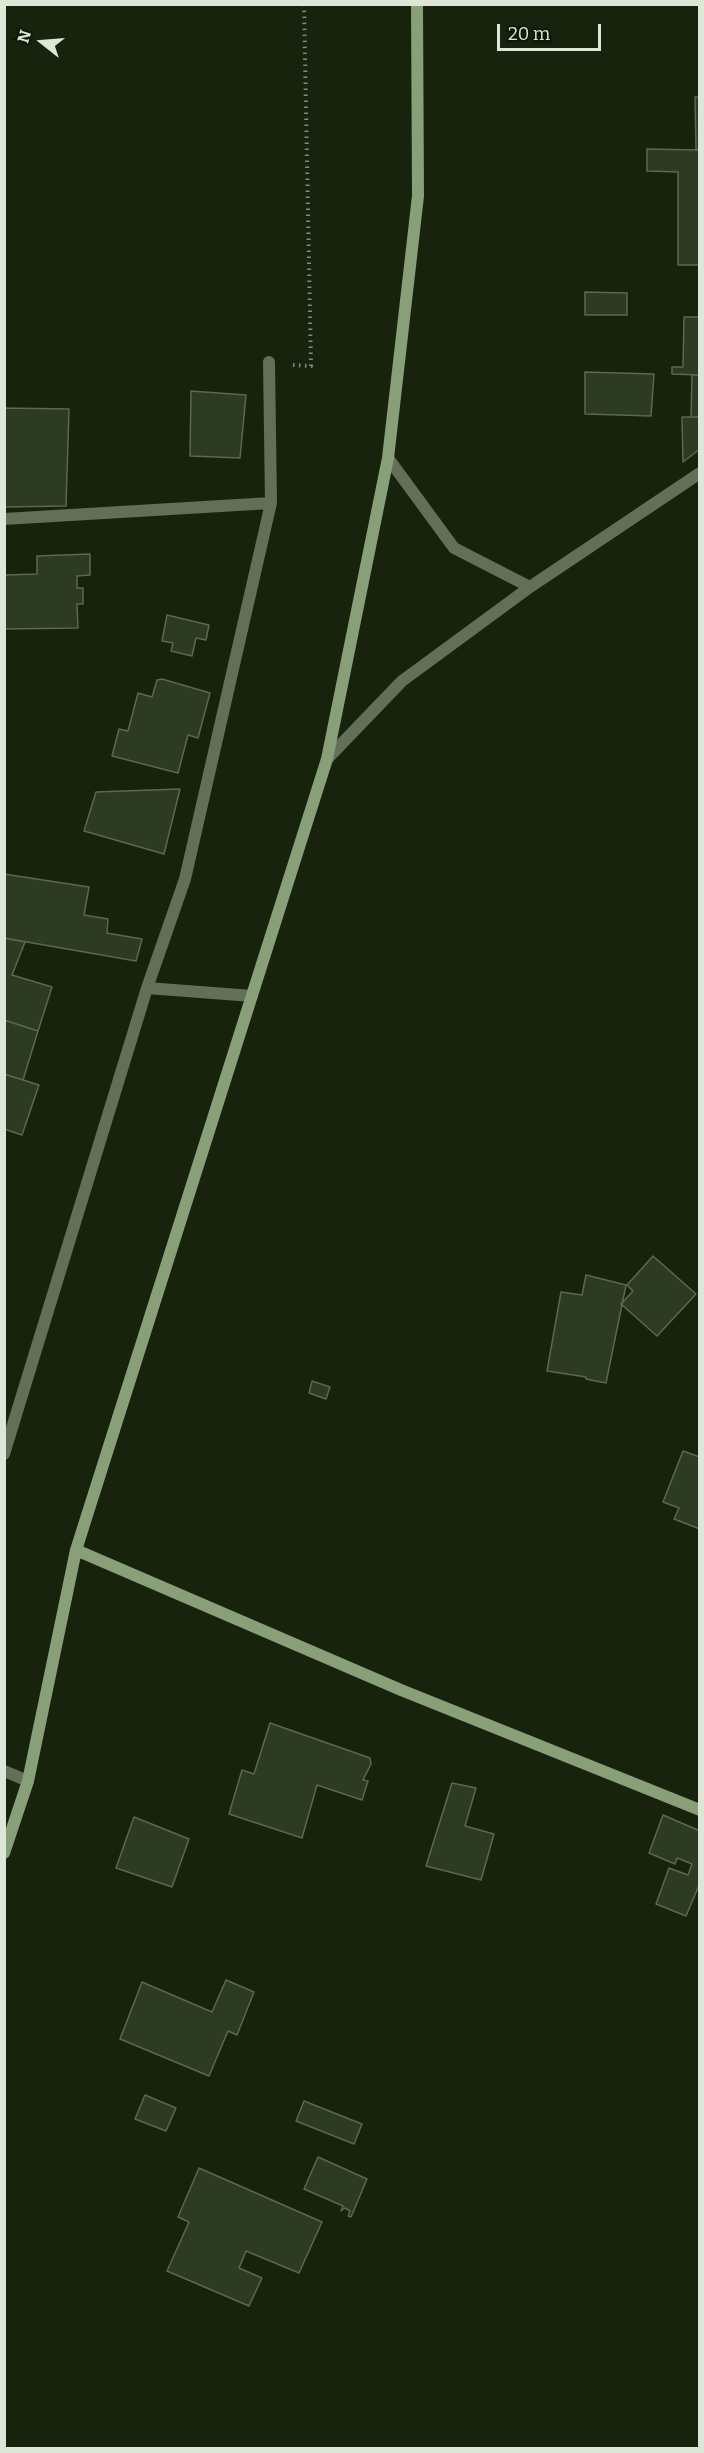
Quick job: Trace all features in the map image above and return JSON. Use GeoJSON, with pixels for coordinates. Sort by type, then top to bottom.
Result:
{"type":"FeatureCollection","features":[{"type":"Feature","properties":{"kind":"main road"},"geometry":{"type":"LineString","coordinates":[[4,1853],[28,1781],[76,1550],[327,759],[388,458],[418,196],[417,4]]}},
{"type":"Feature","properties":{"kind":"main road"},"geometry":{"type":"LineString","coordinates":[[76,1550],[401,1690],[699,1810]]}},
{"type":"Feature","properties":{"kind":"street"},"geometry":{"type":"LineString","coordinates":[[4,1455],[147,988],[185,879],[271,503],[269,362]]}},
{"type":"Feature","properties":{"kind":"street"},"geometry":{"type":"LineString","coordinates":[[388,458],[454,548],[530,587]]}},
{"type":"Feature","properties":{"kind":"street"},"geometry":{"type":"LineString","coordinates":[[327,759],[402,681],[530,587],[699,473]]}},
{"type":"Feature","properties":{"kind":"street"},"geometry":{"type":"LineString","coordinates":[[4,519],[271,503]]}},
{"type":"Feature","properties":{"kind":"street"},"geometry":{"type":"LineString","coordinates":[[147,988],[252,996]]}},
{"type":"Feature","properties":{"kind":"street"},"geometry":{"type":"LineString","coordinates":[[4,1771],[28,1781]]}},
{"type":"Feature","properties":{"kind":"path"},"geometry":{"type":"LineString","coordinates":[[269,362],[311,366],[304,4]]}},
{"type":"Feature","properties":{"kind":"building"},"geometry":{"type":"Polygon","coordinates":[[[695,97],[700,97],[700,150],[696,149],[695,97]]]}},
{"type":"Feature","properties":{"kind":"building"},"geometry":{"type":"Polygon","coordinates":[[[647,149],[700,150],[700,265],[678,265],[678,172],[647,171],[647,149]]]}},
{"type":"Feature","properties":{"kind":"building"},"geometry":{"type":"Polygon","coordinates":[[[585,292],[627,293],[627,315],[585,315],[585,292]]]}},
{"type":"Feature","properties":{"kind":"building"},"geometry":{"type":"Polygon","coordinates":[[[684,317],[700,317],[700,375],[672,374],[672,367],[683,367],[684,317]]]}},
{"type":"Feature","properties":{"kind":"building"},"geometry":{"type":"Polygon","coordinates":[[[585,372],[654,374],[651,416],[585,414],[585,372]]]}},
{"type":"Feature","properties":{"kind":"building"},"geometry":{"type":"Polygon","coordinates":[[[692,375],[700,375],[700,417],[691,417],[692,375]]]}},
{"type":"Feature","properties":{"kind":"building"},"geometry":{"type":"Polygon","coordinates":[[[191,391],[246,395],[240,458],[190,456],[191,391]]]}},
{"type":"Feature","properties":{"kind":"building"},"geometry":{"type":"Polygon","coordinates":[[[4,408],[69,409],[66,506],[4,507],[4,408]]]}},
{"type":"Feature","properties":{"kind":"building"},"geometry":{"type":"Polygon","coordinates":[[[682,417],[700,417],[700,449],[683,462],[682,417]]]}},
{"type":"Feature","properties":{"kind":"building"},"geometry":{"type":"Polygon","coordinates":[[[90,554],[90,575],[77,576],[77,588],[83,588],[83,604],[77,604],[78,628],[4,629],[4,575],[37,574],[37,556],[90,554]]]}},
{"type":"Feature","properties":{"kind":"building"},"geometry":{"type":"Polygon","coordinates":[[[167,615],[209,625],[206,640],[196,638],[192,656],[171,651],[173,643],[162,641],[167,615]]]}},
{"type":"Feature","properties":{"kind":"building"},"geometry":{"type":"Polygon","coordinates":[[[162,679],[210,693],[198,738],[188,735],[178,773],[112,756],[119,729],[128,731],[138,693],[152,697],[157,680],[162,679]]]}},
{"type":"Feature","properties":{"kind":"building"},"geometry":{"type":"Polygon","coordinates":[[[180,789],[164,854],[84,831],[96,792],[180,789]]]}},
{"type":"Feature","properties":{"kind":"building"},"geometry":{"type":"Polygon","coordinates":[[[4,874],[89,887],[84,915],[108,919],[107,933],[142,939],[136,961],[4,938],[4,874]]]}},
{"type":"Feature","properties":{"kind":"building"},"geometry":{"type":"Polygon","coordinates":[[[4,938],[25,942],[12,975],[52,987],[38,1031],[4,1020],[4,938]]]}},
{"type":"Feature","properties":{"kind":"building"},"geometry":{"type":"Polygon","coordinates":[[[4,1020],[38,1031],[23,1080],[4,1074],[4,1020]]]}},
{"type":"Feature","properties":{"kind":"building"},"geometry":{"type":"Polygon","coordinates":[[[4,1074],[39,1085],[22,1135],[4,1129],[4,1074]]]}},
{"type":"Feature","properties":{"kind":"building"},"geometry":{"type":"Polygon","coordinates":[[[653,1256],[696,1294],[657,1336],[621,1304],[633,1291],[627,1285],[653,1256]]]}},
{"type":"Feature","properties":{"kind":"building"},"geometry":{"type":"Polygon","coordinates":[[[586,1275],[626,1285],[606,1383],[586,1379],[586,1377],[547,1371],[561,1292],[582,1295],[586,1275]]]}},
{"type":"Feature","properties":{"kind":"building"},"geometry":{"type":"Polygon","coordinates":[[[312,1381],[330,1387],[326,1399],[309,1393],[312,1381]]]}},
{"type":"Feature","properties":{"kind":"building"},"geometry":{"type":"Polygon","coordinates":[[[683,1451],[700,1457],[700,1529],[674,1519],[679,1508],[663,1502],[683,1451]]]}},
{"type":"Feature","properties":{"kind":"building"},"geometry":{"type":"Polygon","coordinates":[[[270,1723],[370,1758],[371,1764],[363,1780],[368,1781],[362,1800],[317,1785],[302,1838],[229,1814],[242,1770],[254,1774],[270,1723]]]}},
{"type":"Feature","properties":{"kind":"building"},"geometry":{"type":"Polygon","coordinates":[[[452,1783],[476,1788],[465,1826],[494,1834],[481,1880],[426,1866],[452,1783]]]}},
{"type":"Feature","properties":{"kind":"building"},"geometry":{"type":"Polygon","coordinates":[[[663,1815],[700,1831],[700,1883],[686,1916],[656,1904],[669,1868],[688,1875],[692,1864],[677,1858],[675,1864],[649,1853],[663,1815]]]}},
{"type":"Feature","properties":{"kind":"building"},"geometry":{"type":"Polygon","coordinates":[[[134,1817],[189,1839],[172,1887],[116,1868],[134,1817]]]}},
{"type":"Feature","properties":{"kind":"building"},"geometry":{"type":"Polygon","coordinates":[[[226,1980],[254,1992],[237,2035],[228,2031],[209,2076],[120,2039],[142,1982],[212,2012],[226,1980]]]}},
{"type":"Feature","properties":{"kind":"building"},"geometry":{"type":"Polygon","coordinates":[[[145,2095],[176,2108],[166,2131],[135,2119],[145,2095]]]}},
{"type":"Feature","properties":{"kind":"building"},"geometry":{"type":"Polygon","coordinates":[[[304,2101],[362,2124],[354,2144],[296,2121],[304,2101]]]}},
{"type":"Feature","properties":{"kind":"building"},"geometry":{"type":"Polygon","coordinates":[[[318,2157],[367,2179],[351,2217],[348,2216],[350,2211],[345,2208],[341,2211],[343,2206],[304,2189],[318,2157]]]}},
{"type":"Feature","properties":{"kind":"building"},"geometry":{"type":"Polygon","coordinates":[[[199,2168],[322,2222],[299,2273],[246,2251],[239,2268],[262,2278],[249,2306],[167,2271],[189,2222],[178,2217],[199,2168]]]}}]}
